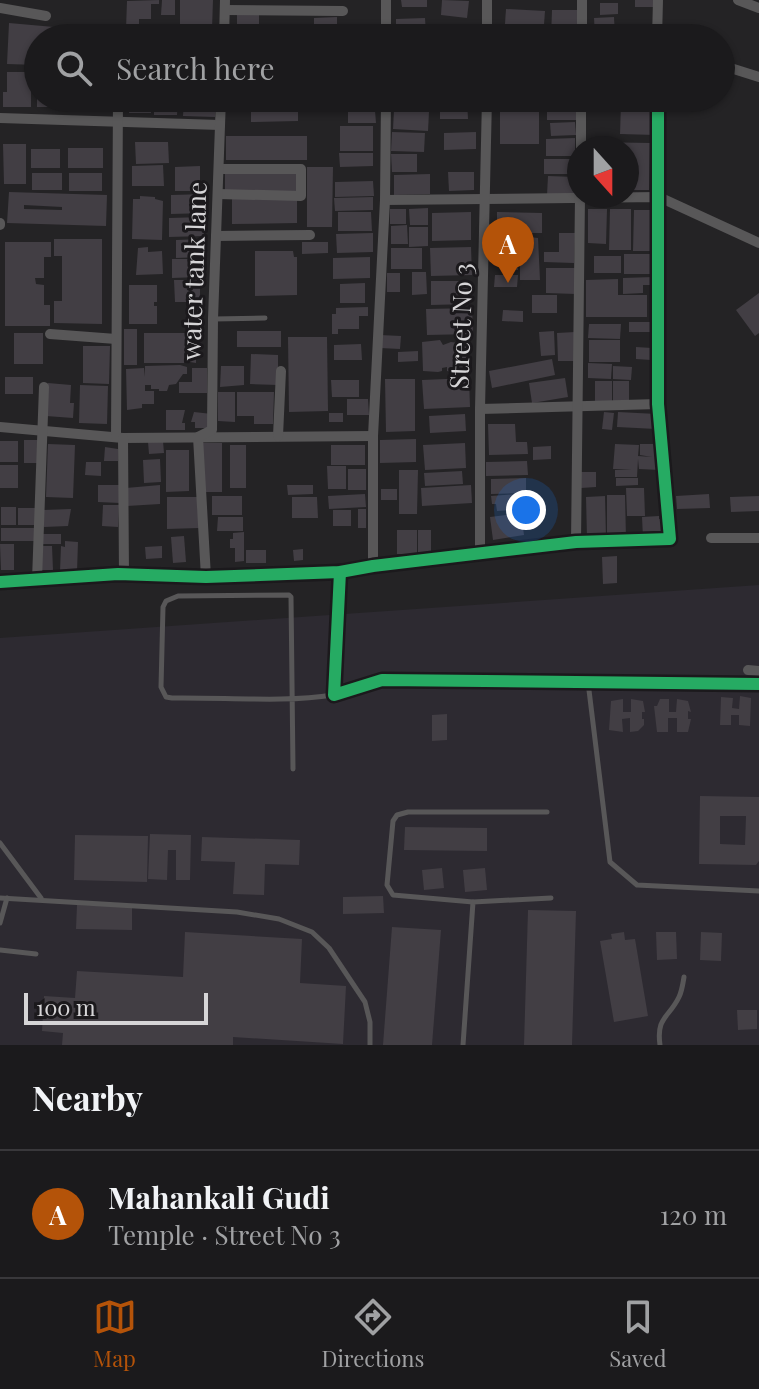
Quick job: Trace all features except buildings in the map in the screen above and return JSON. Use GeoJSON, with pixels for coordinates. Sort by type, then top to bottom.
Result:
{"type":"FeatureCollection","features":[{"type":"Feature","properties":{"kind":"street"},"geometry":{"type":"LineString","coordinates":[[386,0],[386,24]]}},
{"type":"Feature","properties":{"kind":"street"},"geometry":{"type":"LineString","coordinates":[[487,0],[487,24]]}},
{"type":"Feature","properties":{"kind":"street"},"geometry":{"type":"LineString","coordinates":[[582,0],[582,24]]}},
{"type":"Feature","properties":{"kind":"street"},"geometry":{"type":"LineString","coordinates":[[657,24],[658,0]]}},
{"type":"Feature","properties":{"kind":"street"},"geometry":{"type":"LineString","coordinates":[[738,0],[759,8]]}},
{"type":"Feature","properties":{"kind":"street"},"geometry":{"type":"LineString","coordinates":[[225,5],[343,11]]}},
{"type":"Feature","properties":{"kind":"street"},"geometry":{"type":"LineString","coordinates":[[0,8],[46,16]]}},
{"type":"Feature","properties":{"kind":"street"},"geometry":{"type":"LineString","coordinates":[[735,69],[759,77]]}},
{"type":"Feature","properties":{"kind":"street"},"geometry":{"type":"LineString","coordinates":[[117,112],[116,339],[124,575]]}},
{"type":"Feature","properties":{"kind":"street","name":"water tank lane"},"geometry":{"type":"LineString","coordinates":[[198,437],[212,430],[216,233],[222,217],[218,194],[220,112]]}},
{"type":"Feature","properties":{"kind":"street"},"geometry":{"type":"LineString","coordinates":[[373,566],[373,436],[385,200],[386,112]]}},
{"type":"Feature","properties":{"kind":"street","name":"Street No 3"},"geometry":{"type":"LineString","coordinates":[[480,555],[487,112]]}},
{"type":"Feature","properties":{"kind":"street"},"geometry":{"type":"LineString","coordinates":[[581,112],[581,136]]}},
{"type":"Feature","properties":{"kind":"street"},"geometry":{"type":"LineString","coordinates":[[0,582],[124,575],[206,577],[340,572],[576,542],[670,539],[658,404],[658,112]]}},
{"type":"Feature","properties":{"kind":"street"},"geometry":{"type":"LineString","coordinates":[[0,118],[220,125]]}},
{"type":"Feature","properties":{"kind":"street"},"geometry":{"type":"LineString","coordinates":[[219,166],[309,162]]}},
{"type":"Feature","properties":{"kind":"street"},"geometry":{"type":"LineString","coordinates":[[218,194],[301,196],[301,169],[219,166]]}},
{"type":"Feature","properties":{"kind":"street"},"geometry":{"type":"LineString","coordinates":[[385,200],[567,196]]}},
{"type":"Feature","properties":{"kind":"street"},"geometry":{"type":"LineString","coordinates":[[639,197],[659,197],[759,243]]}},
{"type":"Feature","properties":{"kind":"street"},"geometry":{"type":"LineString","coordinates":[[576,542],[580,208]]}},
{"type":"Feature","properties":{"kind":"street"},"geometry":{"type":"LineString","coordinates":[[216,233],[229,230]]}},
{"type":"Feature","properties":{"kind":"street"},"geometry":{"type":"LineString","coordinates":[[216,233],[310,235]]}},
{"type":"Feature","properties":{"kind":"street"},"geometry":{"type":"LineString","coordinates":[[50,334],[116,339]]}},
{"type":"Feature","properties":{"kind":"street"},"geometry":{"type":"LineString","coordinates":[[278,436],[281,371]]}},
{"type":"Feature","properties":{"kind":"street"},"geometry":{"type":"LineString","coordinates":[[37,580],[44,387]]}},
{"type":"Feature","properties":{"kind":"street"},"geometry":{"type":"LineString","coordinates":[[480,409],[658,404]]}},
{"type":"Feature","properties":{"kind":"street"},"geometry":{"type":"LineString","coordinates":[[0,427],[119,437],[373,436]]}},
{"type":"Feature","properties":{"kind":"street"},"geometry":{"type":"LineString","coordinates":[[198,437],[206,577]]}},
{"type":"Feature","properties":{"kind":"street"},"geometry":{"type":"LineString","coordinates":[[711,538],[759,538]]}},
{"type":"Feature","properties":{"kind":"street"},"geometry":{"type":"LineString","coordinates":[[340,572],[334,695],[382,680],[759,684]]}},
{"type":"Feature","properties":{"kind":"lane"},"geometry":{"type":"LineString","coordinates":[[213,319],[265,318]]}},
{"type":"Feature","properties":{"kind":"lane"},"geometry":{"type":"LineString","coordinates":[[293,769],[293,698],[289,595],[178,596],[166,601],[163,607],[161,687],[166,697],[293,698],[334,695]]}},
{"type":"Feature","properties":{"kind":"lane"},"geometry":{"type":"LineString","coordinates":[[588,682],[610,862],[637,885],[759,891]]}},
{"type":"Feature","properties":{"kind":"lane"},"geometry":{"type":"LineString","coordinates":[[547,812],[408,812],[397,815],[393,821],[387,885],[393,895],[473,902],[551,898]]}},
{"type":"Feature","properties":{"kind":"lane"},"geometry":{"type":"LineString","coordinates":[[0,843],[42,899]]}},
{"type":"Feature","properties":{"kind":"lane"},"geometry":{"type":"LineString","coordinates":[[0,923],[3,898],[237,912],[279,919],[312,932],[329,948],[365,1002],[370,1022],[370,1045]]}},
{"type":"Feature","properties":{"kind":"lane"},"geometry":{"type":"LineString","coordinates":[[463,1045],[473,902]]}},
{"type":"Feature","properties":{"kind":"lane"},"geometry":{"type":"LineString","coordinates":[[0,950],[36,954]]}},
{"type":"Feature","properties":{"kind":"lane"},"geometry":{"type":"LineString","coordinates":[[660,1045],[658,1031],[664,1016],[679,998],[684,977]]}},
{"type":"Feature","properties":{"kind":"shaded area"},"geometry":{"type":"Polygon","coordinates":[[[759,585],[759,1045],[0,1045],[0,638],[759,585]]]}},
{"type":"Feature","properties":{"kind":"cycle path"},"geometry":{"type":"LineString","coordinates":[[0,582],[118,574],[206,577],[340,572],[576,542],[670,539],[658,404],[658,112]]}},
{"type":"Feature","properties":{"kind":"cycle path"},"geometry":{"type":"LineString","coordinates":[[340,572],[334,695],[382,680],[759,684]]}},
{"type":"Feature","properties":{"kind":"place","name":"Mahankali Gudi"},"geometry":{"type":"Point","coordinates":[508,283]}}]}
